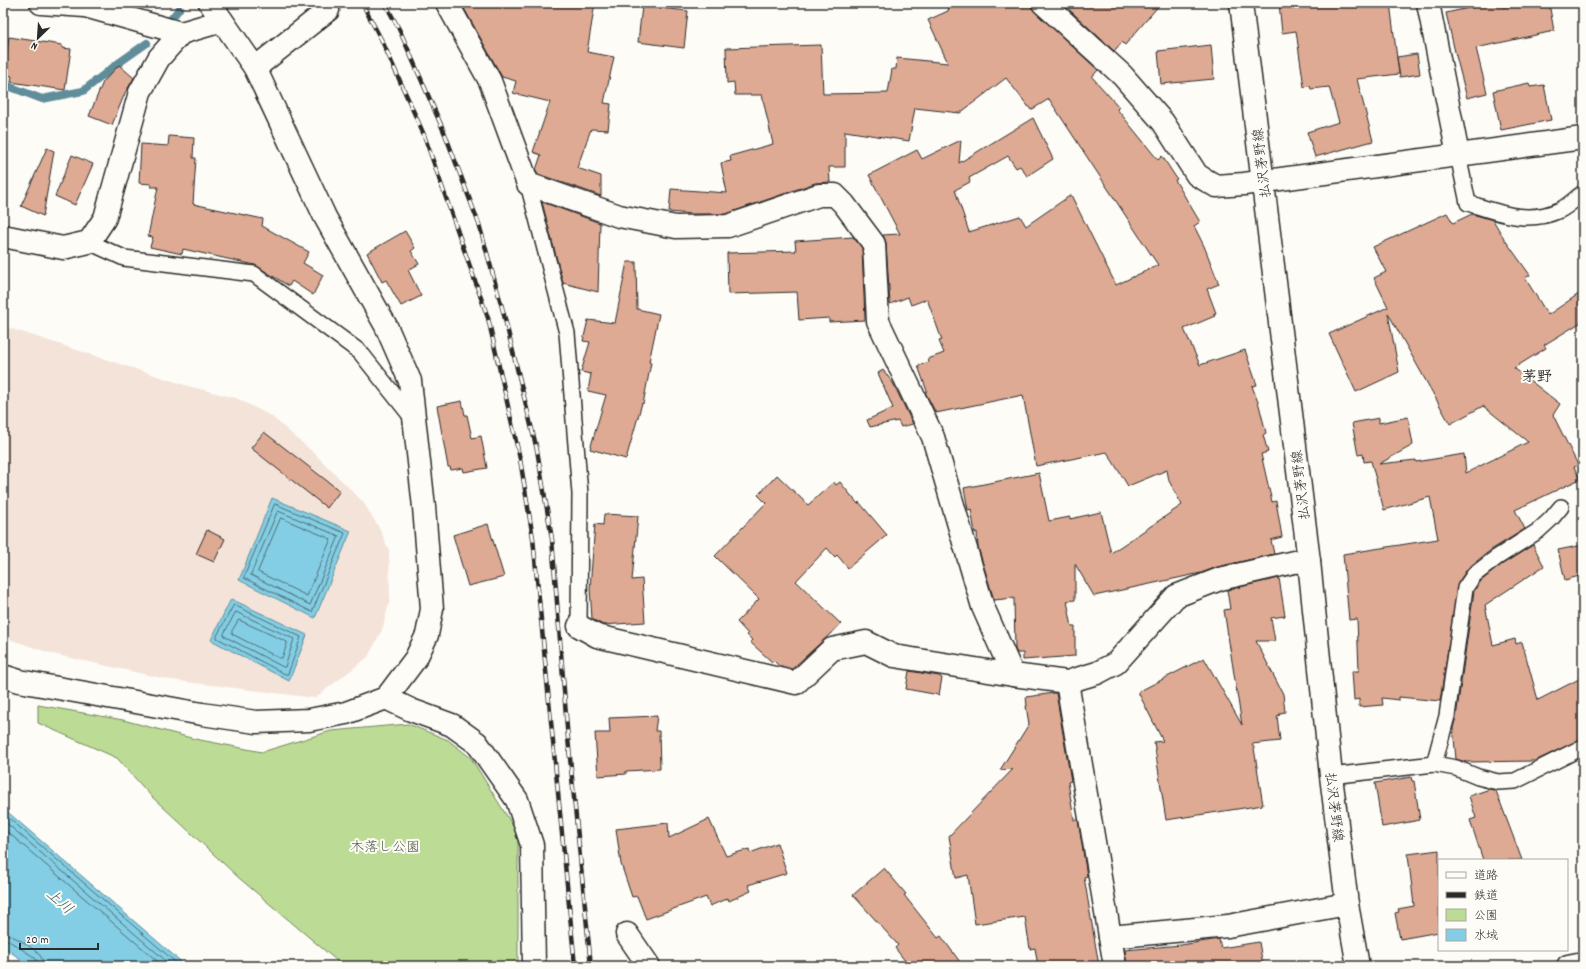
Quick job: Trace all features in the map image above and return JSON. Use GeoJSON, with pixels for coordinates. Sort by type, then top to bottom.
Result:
{"type":"FeatureCollection","features":[{"type":"Feature","properties":{"kind":"street"},"geometry":{"type":"LineString","coordinates":[[41,3],[84,6],[180,33],[222,21]]}},
{"type":"Feature","properties":{"kind":"street"},"geometry":{"type":"LineString","coordinates":[[3,676],[19,681],[107,697],[256,722],[309,720],[346,713],[386,698],[416,658],[427,635],[432,609],[421,470],[410,381],[386,326],[325,217],[254,68],[210,3]]}},
{"type":"Feature","properties":{"kind":"street"},"geometry":{"type":"LineString","coordinates":[[447,3],[490,81],[528,184],[619,216],[676,227],[728,226],[819,195],[835,196],[844,204],[874,244],[878,321],[933,437],[983,607],[1013,675]]}},
{"type":"Feature","properties":{"kind":"street"},"geometry":{"type":"LineString","coordinates":[[1043,3],[1122,75],[1163,122],[1197,175],[1216,186],[1583,138]]}},
{"type":"Feature","properties":{"kind":"street","name":"払沢茅野線"},"geometry":{"type":"LineString","coordinates":[[1241,3],[1309,561],[1331,776],[1347,904],[1358,966]]}},
{"type":"Feature","properties":{"kind":"street"},"geometry":{"type":"LineString","coordinates":[[1428,3],[1458,155]]}},
{"type":"Feature","properties":{"kind":"street"},"geometry":{"type":"LineString","coordinates":[[254,68],[328,10]]}},
{"type":"Feature","properties":{"kind":"street"},"geometry":{"type":"LineString","coordinates":[[3,236],[63,248],[89,242],[105,218],[140,92],[159,58],[180,33]]}},
{"type":"Feature","properties":{"kind":"street"},"geometry":{"type":"LineString","coordinates":[[579,626],[597,636],[796,683],[832,649],[866,642],[894,656],[1067,682],[1097,673],[1116,663],[1176,596],[1220,579],[1294,562],[1309,561]]}},
{"type":"Feature","properties":{"kind":"street"},"geometry":{"type":"LineString","coordinates":[[1067,682],[1115,966]]}},
{"type":"Feature","properties":{"kind":"street"},"geometry":{"type":"LineString","coordinates":[[386,698],[411,710],[452,725],[477,743],[518,800],[532,844],[534,966]]}},
{"type":"Feature","properties":{"kind":"street"},"geometry":{"type":"LineString","coordinates":[[1110,937],[1228,926],[1347,904]]}},
{"type":"Feature","properties":{"kind":"street"},"geometry":{"type":"LineString","coordinates":[[628,934],[649,966]]}},
{"type":"Feature","properties":{"kind":"street"},"geometry":{"type":"LineString","coordinates":[[1568,966],[1583,963]]}},
{"type":"Feature","properties":{"kind":"lane"},"geometry":{"type":"LineString","coordinates":[[1458,155],[1468,203],[1511,216],[1531,218],[1560,209],[1583,193]]}},
{"type":"Feature","properties":{"kind":"lane"},"geometry":{"type":"LineString","coordinates":[[528,184],[567,333],[580,494],[579,626]]}},
{"type":"Feature","properties":{"kind":"lane"},"geometry":{"type":"LineString","coordinates":[[89,242],[124,258],[254,274],[360,352],[414,420]]}},
{"type":"Feature","properties":{"kind":"lane"},"geometry":{"type":"LineString","coordinates":[[1434,764],[1447,716],[1465,588],[1474,575],[1496,558],[1538,530],[1551,519],[1560,508]]}},
{"type":"Feature","properties":{"kind":"lane"},"geometry":{"type":"LineString","coordinates":[[1331,776],[1434,764],[1456,768],[1478,777],[1498,782],[1515,781],[1583,747]]}},
{"type":"Feature","properties":{"kind":"shaded area"},"geometry":{"type":"Polygon","coordinates":[[[3,326],[188,386],[236,398],[271,416],[315,454],[363,502],[378,526],[389,550],[390,600],[382,630],[368,657],[315,698],[171,680],[53,654],[3,637],[3,326]]]}},
{"type":"Feature","properties":{"kind":"green space","name":"木落し公園"},"geometry":{"type":"Polygon","coordinates":[[[38,705],[123,720],[195,739],[262,752],[331,731],[408,724],[448,740],[471,758],[518,834],[518,966],[343,966],[239,878],[151,796],[117,758],[38,723],[38,705]]]}},
{"type":"Feature","properties":{"kind":"water"},"geometry":{"type":"Polygon","coordinates":[[[272,498],[351,531],[315,618],[239,580],[272,498]]]}},
{"type":"Feature","properties":{"kind":"water"},"geometry":{"type":"Polygon","coordinates":[[[231,599],[307,635],[289,681],[211,640],[231,599]]]}},
{"type":"Feature","properties":{"kind":"water","name":"上川"},"geometry":{"type":"Polygon","coordinates":[[[3,808],[186,966],[31,966],[3,947],[3,808]]]}},
{"type":"Feature","properties":{"kind":"building"},"geometry":{"type":"Polygon","coordinates":[[[461,3],[595,3],[587,52],[614,57],[604,103],[611,104],[608,130],[591,129],[577,168],[601,176],[601,196],[538,174],[536,170],[541,155],[533,152],[550,102],[513,93],[516,81],[502,77],[461,3]]]}},
{"type":"Feature","properties":{"kind":"building"},"geometry":{"type":"Polygon","coordinates":[[[950,3],[1031,3],[1031,7],[1035,12],[1098,70],[1092,77],[1119,107],[1117,109],[1158,160],[1162,156],[1177,179],[1175,180],[1200,222],[1194,226],[1204,246],[1219,284],[1207,289],[1216,313],[1213,314],[1215,316],[1184,329],[1200,365],[1245,350],[1257,385],[1252,386],[1259,405],[1266,433],[1263,435],[1268,452],[1261,454],[1272,502],[1276,501],[1282,537],[1271,540],[1274,554],[1217,567],[1201,573],[1094,596],[1075,564],[1075,600],[1067,601],[1072,627],[1075,627],[1075,656],[1023,660],[1023,653],[1017,653],[1015,649],[1014,598],[994,600],[978,547],[977,532],[975,533],[971,509],[968,510],[964,488],[1039,473],[1049,521],[1070,517],[1070,519],[1101,512],[1111,553],[1182,505],[1169,481],[1167,470],[1128,486],[1107,452],[1036,466],[1023,395],[936,413],[925,392],[927,391],[918,366],[929,362],[928,359],[944,353],[939,341],[942,340],[927,299],[911,305],[908,297],[890,304],[886,243],[883,235],[900,234],[869,175],[917,150],[922,159],[961,140],[959,163],[1033,118],[1053,159],[1027,176],[1020,166],[1016,168],[1008,156],[969,178],[970,182],[955,190],[969,232],[1020,216],[1026,226],[1071,195],[1116,285],[1158,265],[1049,99],[1031,110],[1006,78],[960,113],[915,108],[909,141],[845,131],[845,167],[829,167],[830,182],[815,183],[726,214],[691,214],[669,212],[671,189],[727,193],[721,163],[731,161],[730,156],[773,144],[762,95],[735,95],[734,82],[727,83],[726,48],[821,45],[823,94],[888,93],[892,69],[896,69],[897,58],[948,63],[928,20],[948,11],[950,3]]]}},
{"type":"Feature","properties":{"kind":"building"},"geometry":{"type":"Polygon","coordinates":[[[1062,3],[1161,3],[1125,45],[1122,42],[1114,51],[1062,3]]]}},
{"type":"Feature","properties":{"kind":"building"},"geometry":{"type":"Polygon","coordinates":[[[1279,3],[1390,3],[1399,74],[1357,79],[1373,141],[1315,157],[1307,132],[1339,122],[1329,87],[1311,89],[1310,86],[1304,87],[1296,31],[1282,33],[1279,3]]]}},
{"type":"Feature","properties":{"kind":"building"},"geometry":{"type":"Polygon","coordinates":[[[1491,3],[1503,3],[1503,7],[1523,3],[1549,3],[1554,31],[1476,48],[1487,93],[1467,98],[1446,13],[1491,3]]]}},
{"type":"Feature","properties":{"kind":"building"},"geometry":{"type":"Polygon","coordinates":[[[642,6],[688,11],[684,48],[638,42],[642,6]]]}},
{"type":"Feature","properties":{"kind":"building"},"geometry":{"type":"Polygon","coordinates":[[[9,37],[62,45],[62,48],[71,49],[65,90],[11,82],[12,76],[4,75],[9,37]]]}},
{"type":"Feature","properties":{"kind":"building"},"geometry":{"type":"Polygon","coordinates":[[[1211,45],[1214,79],[1161,84],[1158,51],[1211,45]]]}},
{"type":"Feature","properties":{"kind":"building"},"geometry":{"type":"Polygon","coordinates":[[[1417,54],[1420,74],[1400,77],[1397,57],[1417,54]]]}},
{"type":"Feature","properties":{"kind":"building"},"geometry":{"type":"Polygon","coordinates":[[[119,65],[134,78],[125,93],[112,125],[89,116],[103,82],[119,65]]]}},
{"type":"Feature","properties":{"kind":"building"},"geometry":{"type":"Polygon","coordinates":[[[1529,83],[1530,87],[1544,85],[1551,120],[1501,130],[1493,91],[1529,83]]]}},
{"type":"Feature","properties":{"kind":"building"},"geometry":{"type":"Polygon","coordinates":[[[169,136],[194,138],[193,158],[196,158],[193,204],[263,219],[262,226],[309,252],[303,263],[323,275],[313,295],[292,281],[289,286],[255,265],[183,249],[182,254],[150,247],[153,237],[148,236],[158,187],[151,187],[151,184],[139,183],[141,144],[168,146],[169,136]]]}},
{"type":"Feature","properties":{"kind":"building"},"geometry":{"type":"Polygon","coordinates":[[[47,148],[54,151],[43,216],[21,206],[47,148]]]}},
{"type":"Feature","properties":{"kind":"building"},"geometry":{"type":"Polygon","coordinates":[[[72,155],[93,164],[75,205],[55,196],[72,155]]]}},
{"type":"Feature","properties":{"kind":"building"},"geometry":{"type":"Polygon","coordinates":[[[542,202],[600,223],[598,292],[563,283],[542,202]]]}},
{"type":"Feature","properties":{"kind":"building"},"geometry":{"type":"Polygon","coordinates":[[[1447,213],[1453,223],[1472,214],[1493,220],[1505,240],[1530,275],[1525,278],[1548,315],[1583,291],[1583,321],[1544,345],[1546,348],[1514,368],[1560,404],[1553,415],[1578,465],[1574,467],[1580,479],[1515,510],[1525,529],[1491,550],[1468,568],[1458,583],[1440,701],[1399,697],[1399,700],[1382,698],[1383,705],[1359,707],[1359,699],[1354,700],[1352,671],[1359,671],[1357,619],[1349,620],[1343,554],[1438,539],[1430,497],[1384,510],[1371,461],[1364,462],[1363,454],[1358,455],[1352,423],[1379,418],[1379,423],[1408,417],[1413,445],[1379,464],[1416,460],[1416,462],[1464,454],[1466,473],[1528,442],[1483,406],[1450,424],[1388,313],[1399,372],[1356,392],[1329,334],[1388,307],[1374,278],[1386,272],[1373,247],[1447,213]]]}},
{"type":"Feature","properties":{"kind":"building"},"geometry":{"type":"Polygon","coordinates":[[[405,231],[415,248],[411,251],[419,264],[408,270],[421,296],[401,306],[386,280],[382,282],[367,253],[405,231]]]}},
{"type":"Feature","properties":{"kind":"building"},"geometry":{"type":"Polygon","coordinates":[[[853,237],[862,248],[865,320],[829,322],[829,318],[799,320],[797,292],[728,294],[727,253],[796,251],[795,241],[853,237]]]}},
{"type":"Feature","properties":{"kind":"building"},"geometry":{"type":"Polygon","coordinates":[[[627,262],[636,262],[637,309],[659,314],[649,362],[651,363],[643,404],[642,403],[626,459],[590,449],[606,395],[588,391],[591,374],[581,372],[590,342],[583,341],[588,320],[615,323],[627,262]]]}},
{"type":"Feature","properties":{"kind":"building"},"geometry":{"type":"Polygon","coordinates":[[[883,370],[893,383],[913,424],[901,427],[898,421],[870,427],[867,420],[893,408],[878,373],[883,370]]]}},
{"type":"Feature","properties":{"kind":"building"},"geometry":{"type":"Polygon","coordinates":[[[462,401],[472,438],[481,436],[487,468],[464,472],[463,468],[451,470],[450,467],[448,467],[437,406],[462,401]]]}},
{"type":"Feature","properties":{"kind":"building"},"geometry":{"type":"Polygon","coordinates":[[[264,432],[340,491],[327,508],[251,448],[264,432]]]}},
{"type":"Feature","properties":{"kind":"building"},"geometry":{"type":"Polygon","coordinates":[[[777,475],[808,505],[834,482],[836,485],[840,482],[887,535],[848,568],[837,555],[835,557],[827,548],[796,581],[841,624],[792,669],[779,666],[774,661],[772,662],[750,642],[752,640],[737,622],[759,599],[715,556],[766,503],[758,495],[777,475]]]}},
{"type":"Feature","properties":{"kind":"building"},"geometry":{"type":"Polygon","coordinates":[[[604,514],[638,516],[632,580],[642,579],[645,622],[603,625],[592,619],[590,588],[595,524],[603,525],[604,514]]]}},
{"type":"Feature","properties":{"kind":"building"},"geometry":{"type":"Polygon","coordinates":[[[488,524],[504,577],[468,586],[453,535],[488,524]]]}},
{"type":"Feature","properties":{"kind":"building"},"geometry":{"type":"Polygon","coordinates":[[[207,530],[225,539],[214,562],[196,554],[207,530]]]}},
{"type":"Feature","properties":{"kind":"building"},"geometry":{"type":"Polygon","coordinates":[[[1533,545],[1544,566],[1485,605],[1493,645],[1515,639],[1516,644],[1522,642],[1538,700],[1583,677],[1583,738],[1535,761],[1466,762],[1456,759],[1453,728],[1456,717],[1474,591],[1481,581],[1501,565],[1533,545]]]}},
{"type":"Feature","properties":{"kind":"building"},"geometry":{"type":"Polygon","coordinates":[[[1583,545],[1583,575],[1565,580],[1558,550],[1583,545]]]}},
{"type":"Feature","properties":{"kind":"building"},"geometry":{"type":"Polygon","coordinates":[[[1279,578],[1285,616],[1271,618],[1275,641],[1256,641],[1283,694],[1285,712],[1280,713],[1280,715],[1277,716],[1280,741],[1252,744],[1254,748],[1263,805],[1166,820],[1154,742],[1163,741],[1138,692],[1204,658],[1242,725],[1224,610],[1230,609],[1227,590],[1279,578]]]}},
{"type":"Feature","properties":{"kind":"building"},"geometry":{"type":"Polygon","coordinates":[[[909,671],[939,676],[942,678],[939,695],[906,689],[909,671]]]}},
{"type":"Feature","properties":{"kind":"building"},"geometry":{"type":"Polygon","coordinates":[[[1056,693],[1071,781],[1068,782],[1074,820],[1078,820],[1087,876],[1084,877],[1099,966],[1038,966],[1035,948],[1030,949],[1025,917],[975,924],[968,875],[956,878],[949,836],[1013,769],[1000,770],[1029,724],[1026,697],[1056,693]]]}},
{"type":"Feature","properties":{"kind":"building"},"geometry":{"type":"Polygon","coordinates":[[[657,716],[655,731],[659,731],[660,769],[626,771],[626,774],[598,776],[595,733],[610,733],[609,718],[657,716]]]}},
{"type":"Feature","properties":{"kind":"building"},"geometry":{"type":"Polygon","coordinates":[[[1411,777],[1412,781],[1414,781],[1420,820],[1382,827],[1375,783],[1411,777]]]}},
{"type":"Feature","properties":{"kind":"building"},"geometry":{"type":"Polygon","coordinates":[[[1490,789],[1496,791],[1522,859],[1483,859],[1470,820],[1476,818],[1469,796],[1490,789]]]}},
{"type":"Feature","properties":{"kind":"building"},"geometry":{"type":"Polygon","coordinates":[[[709,819],[726,856],[749,849],[750,853],[777,843],[787,873],[748,885],[751,891],[729,901],[728,898],[710,906],[706,897],[646,919],[637,896],[632,897],[621,864],[616,829],[668,823],[669,838],[709,819]]]}},
{"type":"Feature","properties":{"kind":"building"},"geometry":{"type":"Polygon","coordinates":[[[1439,850],[1438,932],[1400,939],[1395,913],[1399,912],[1398,909],[1414,906],[1408,854],[1439,850]]]}},
{"type":"Feature","properties":{"kind":"building"},"geometry":{"type":"Polygon","coordinates":[[[884,868],[906,894],[904,895],[938,938],[941,936],[963,966],[909,966],[895,948],[898,945],[853,895],[884,868]]]}},
{"type":"Feature","properties":{"kind":"building"},"geometry":{"type":"Polygon","coordinates":[[[1219,939],[1221,948],[1259,942],[1263,966],[1127,966],[1125,950],[1181,945],[1219,939]]]}},
{"type":"Feature","properties":{"kind":"waterway"},"geometry":{"type":"LineString","coordinates":[[171,19],[179,9]]}},
{"type":"Feature","properties":{"kind":"waterway"},"geometry":{"type":"LineString","coordinates":[[3,84],[42,99],[83,91],[147,43]]}},
{"type":"Feature","properties":{"kind":"railway"},"geometry":{"type":"LineString","coordinates":[[362,3],[383,43],[424,135],[488,318],[520,459],[533,538],[575,966]]}},
{"type":"Feature","properties":{"kind":"railway"},"geometry":{"type":"LineString","coordinates":[[385,3],[400,31],[445,134],[479,224],[503,311],[537,450],[552,539],[567,728],[591,966]]}},
{"type":"Feature","properties":{"kind":"district","name":"茅野"},"geometry":{"type":"Point","coordinates":[1537,376]}}]}
